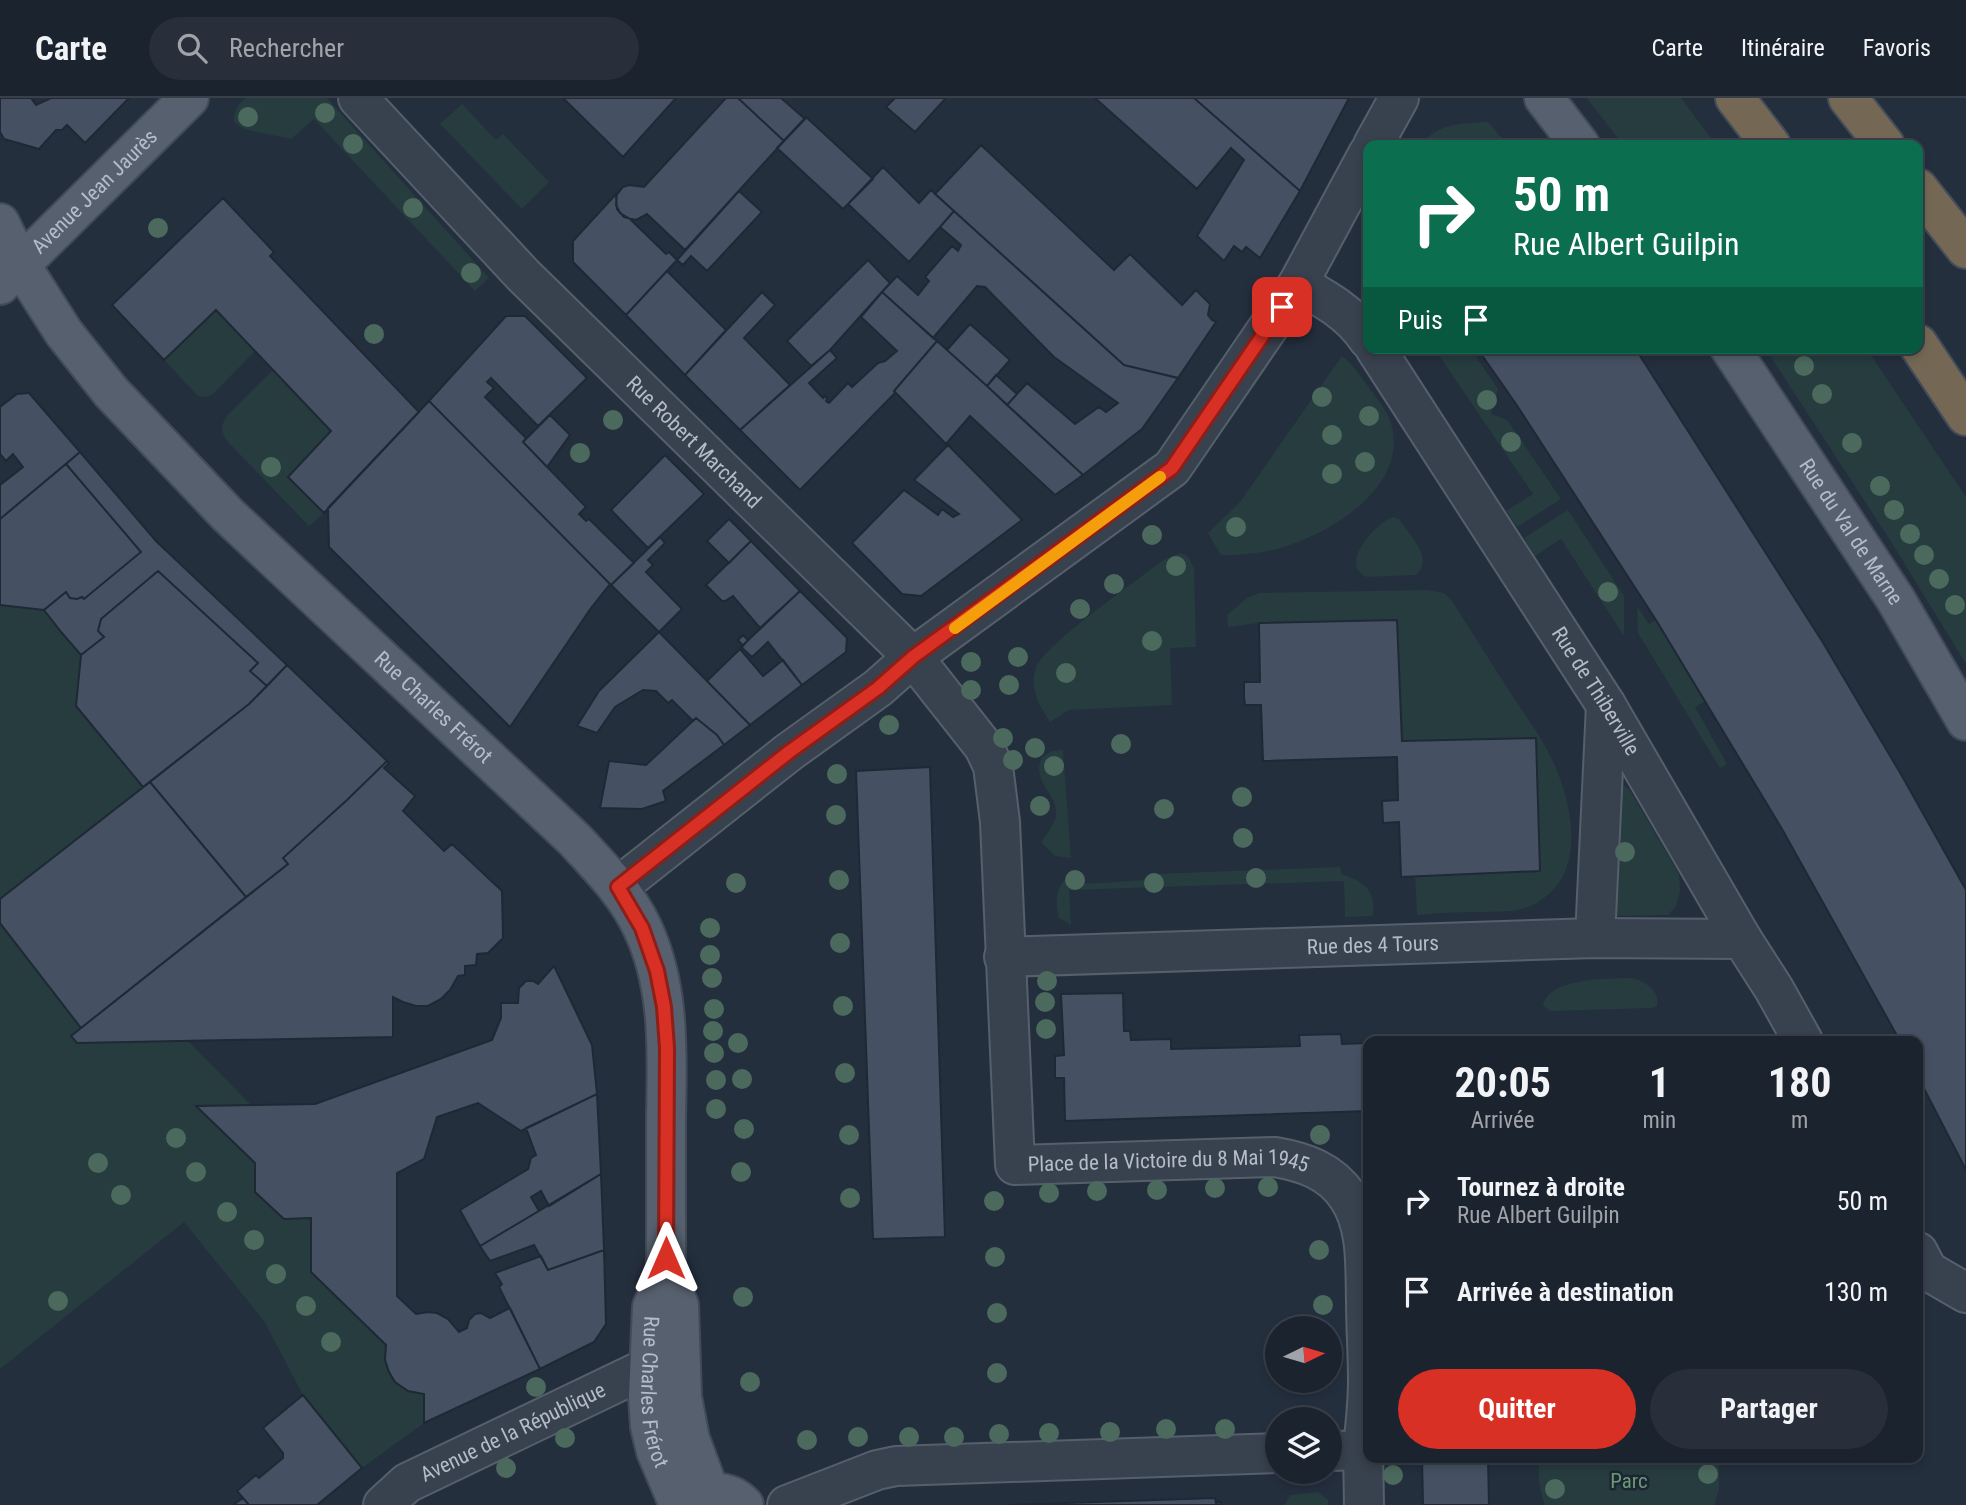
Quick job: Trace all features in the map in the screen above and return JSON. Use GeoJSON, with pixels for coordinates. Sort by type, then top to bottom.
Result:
{"type":"FeatureCollection","features":[{"type":"Feature","properties":{"kind":"highway"},"geometry":{"type":"LineString","coordinates":[[1735,98],[1767,140]]}},
{"type":"Feature","properties":{"kind":"highway"},"geometry":{"type":"LineString","coordinates":[[1848,98],[1881,140]]}},
{"type":"Feature","properties":{"kind":"highway"},"geometry":{"type":"LineString","coordinates":[[1923,194],[1966,249]]}},
{"type":"Feature","properties":{"kind":"highway"},"geometry":{"type":"LineString","coordinates":[[1923,352],[1966,416]]}},
{"type":"Feature","properties":{"kind":"main road","name":"Avenue Jean Jaurès"},"geometry":{"type":"LineString","coordinates":[[10,275],[189,98]]}},
{"type":"Feature","properties":{"kind":"main road"},"geometry":{"type":"LineString","coordinates":[[1544,98],[1576,140]]}},
{"type":"Feature","properties":{"kind":"main road","name":"Rue Charles Frérot"},"geometry":{"type":"LineString","coordinates":[[0,223],[10,275],[64,333],[111,392],[213,499],[574,839],[618,887],[642,928],[657,971],[664,1007],[667,1048],[666,1275],[652,1307],[648,1396],[656,1451],[706,1502]]}},
{"type":"Feature","properties":{"kind":"main road","name":"Rue du Val de Marne"},"geometry":{"type":"LineString","coordinates":[[1734,354],[1896,600],[1966,721]]}},
{"type":"Feature","properties":{"kind":"main road","name":"Rue Charles Frérot"},"geometry":{"type":"LineString","coordinates":[[666,1275],[680,1305],[682,1397],[706,1502]]}},
{"type":"Feature","properties":{"kind":"street","name":"Rue Robert Marchand"},"geometry":{"type":"LineString","coordinates":[[358,98],[532,285],[913,657]]}},
{"type":"Feature","properties":{"kind":"street"},"geometry":{"type":"LineString","coordinates":[[1376,140],[1399,98]]}},
{"type":"Feature","properties":{"kind":"street"},"geometry":{"type":"LineString","coordinates":[[618,887],[789,752],[878,688],[913,657],[1172,468],[1298,284],[1363,163]]}},
{"type":"Feature","properties":{"kind":"street"},"geometry":{"type":"LineString","coordinates":[[1298,284],[1341,309],[1363,330]]}},
{"type":"Feature","properties":{"kind":"street","name":"Rue de Thiberville"},"geometry":{"type":"LineString","coordinates":[[1378,354],[1606,705],[1800,1036]]}},
{"type":"Feature","properties":{"kind":"street","name":"Place de la Victoire du 8 Mai 1945"},"geometry":{"type":"LineString","coordinates":[[913,657],[984,747],[993,766],[1000,822],[1014,1166],[1275,1157],[1296,1161],[1314,1167],[1333,1180],[1348,1197],[1359,1218],[1363,1240]]}},
{"type":"Feature","properties":{"kind":"street"},"geometry":{"type":"LineString","coordinates":[[1595,938],[1606,705]]}},
{"type":"Feature","properties":{"kind":"street","name":"Rue des 4 Tours"},"geometry":{"type":"LineString","coordinates":[[1004,957],[1595,938],[1742,939]]}},
{"type":"Feature","properties":{"kind":"street"},"geometry":{"type":"LineString","coordinates":[[1923,1262],[1928,1271],[1966,1293]]}},
{"type":"Feature","properties":{"kind":"street","name":"Avenue de la République"},"geometry":{"type":"LineString","coordinates":[[383,1505],[407,1483],[649,1367]]}},
{"type":"Feature","properties":{"kind":"street","name":"Place de la Victoire du 8 Mai 1945"},"geometry":{"type":"LineString","coordinates":[[1346,1450],[1363,1398]]}},
{"type":"Feature","properties":{"kind":"street"},"geometry":{"type":"LineString","coordinates":[[1346,1450],[1364,1505]]}},
{"type":"Feature","properties":{"kind":"street"},"geometry":{"type":"LineString","coordinates":[[787,1505],[896,1465],[1265,1453]]}},
{"type":"Feature","properties":{"kind":"green space"},"geometry":{"type":"Polygon","coordinates":[[[246,98],[327,98],[489,278],[475,291],[314,119],[291,139],[244,129],[234,122],[237,108],[246,98]]]}},
{"type":"Feature","properties":{"kind":"green space"},"geometry":{"type":"Polygon","coordinates":[[[1587,98],[1681,98],[1712,140],[1619,140],[1587,98]]]}},
{"type":"Feature","properties":{"kind":"green space"},"geometry":{"type":"Polygon","coordinates":[[[462,104],[496,140],[503,134],[549,182],[522,209],[440,124],[462,104]]]}},
{"type":"Feature","properties":{"kind":"green space"},"geometry":{"type":"Polygon","coordinates":[[[1488,122],[1504,140],[1425,140],[1443,128],[1488,122]]]}},
{"type":"Feature","properties":{"kind":"green space"},"geometry":{"type":"Polygon","coordinates":[[[216,310],[255,351],[213,394],[198,396],[164,360],[216,310]]]}},
{"type":"Feature","properties":{"kind":"green space"},"geometry":{"type":"Polygon","coordinates":[[[1438,354],[1474,354],[1498,389],[1491,414],[1507,420],[1561,499],[1517,527],[1506,511],[1533,494],[1438,354]]]}},
{"type":"Feature","properties":{"kind":"green space"},"geometry":{"type":"Polygon","coordinates":[[[1769,354],[1870,354],[1966,497],[1966,664],[1890,540],[1769,354]]]}},
{"type":"Feature","properties":{"kind":"green space"},"geometry":{"type":"Polygon","coordinates":[[[1342,356],[1362,378],[1390,420],[1394,442],[1390,463],[1381,482],[1349,514],[1309,537],[1264,552],[1221,555],[1208,533],[1240,502],[1342,356]]]}},
{"type":"Feature","properties":{"kind":"green space"},"geometry":{"type":"Polygon","coordinates":[[[273,370],[331,431],[289,477],[324,513],[309,526],[227,441],[223,432],[222,426],[227,416],[273,370]]]}},
{"type":"Feature","properties":{"kind":"green space"},"geometry":{"type":"Polygon","coordinates":[[[1568,510],[1624,596],[1624,636],[1561,539],[1535,556],[1524,538],[1568,510]]]}},
{"type":"Feature","properties":{"kind":"green space"},"geometry":{"type":"Polygon","coordinates":[[[1393,517],[1399,519],[1419,547],[1423,562],[1421,569],[1415,575],[1367,577],[1359,571],[1356,564],[1358,554],[1369,535],[1393,517]]]}},
{"type":"Feature","properties":{"kind":"green space"},"geometry":{"type":"Polygon","coordinates":[[[1180,553],[1187,557],[1194,569],[1196,647],[1170,648],[1172,705],[1069,710],[1050,722],[1034,690],[1036,668],[1042,658],[1055,644],[1113,597],[1162,561],[1180,553]]]}},
{"type":"Feature","properties":{"kind":"green space"},"geometry":{"type":"Polygon","coordinates":[[[1427,590],[1444,593],[1452,601],[1541,739],[1564,791],[1571,830],[1567,867],[1559,883],[1546,897],[1522,909],[1417,915],[1415,876],[1540,871],[1536,738],[1402,741],[1396,620],[1259,623],[1228,627],[1227,615],[1247,598],[1259,593],[1427,590]]]}},
{"type":"Feature","properties":{"kind":"green space"},"geometry":{"type":"Polygon","coordinates":[[[0,605],[44,610],[81,655],[76,707],[143,787],[0,899],[0,605]]]}},
{"type":"Feature","properties":{"kind":"green space"},"geometry":{"type":"Polygon","coordinates":[[[1637,606],[1649,624],[1656,620],[1705,701],[1695,707],[1727,764],[1720,768],[1638,633],[1637,606]]]}},
{"type":"Feature","properties":{"kind":"green space"},"geometry":{"type":"Polygon","coordinates":[[[1063,750],[1071,858],[1055,856],[1041,842],[1052,827],[1056,808],[1040,776],[1041,758],[1052,751],[1063,750]]]}},
{"type":"Feature","properties":{"kind":"green space"},"geometry":{"type":"Polygon","coordinates":[[[1620,783],[1629,789],[1679,874],[1680,891],[1676,906],[1668,915],[1617,916],[1613,911],[1620,783]]]}},
{"type":"Feature","properties":{"kind":"green space"},"geometry":{"type":"Polygon","coordinates":[[[1340,867],[1342,874],[1363,884],[1371,893],[1373,916],[1345,917],[1344,881],[1069,890],[1071,925],[1059,918],[1059,888],[1072,875],[1080,884],[1149,880],[1154,874],[1340,867]]]}},
{"type":"Feature","properties":{"kind":"green space"},"geometry":{"type":"Polygon","coordinates":[[[0,923],[81,1028],[71,1036],[77,1043],[188,1041],[252,1106],[196,1107],[255,1163],[255,1192],[284,1219],[311,1218],[311,1272],[386,1345],[386,1364],[393,1378],[406,1388],[424,1394],[424,1423],[362,1468],[303,1395],[264,1321],[184,1222],[0,1369],[0,923]]]}},
{"type":"Feature","properties":{"kind":"green space"},"geometry":{"type":"Polygon","coordinates":[[[1631,978],[1641,981],[1654,991],[1657,1006],[1549,1011],[1543,1005],[1556,989],[1568,984],[1631,978]]]}},
{"type":"Feature","properties":{"kind":"green space","name":"Parc"},"geometry":{"type":"Polygon","coordinates":[[[1540,1463],[1719,1463],[1719,1490],[1714,1505],[1545,1505],[1540,1463]]]}},
{"type":"Feature","properties":{"kind":"green space"},"geometry":{"type":"Polygon","coordinates":[[[1318,1492],[1328,1500],[1328,1505],[1285,1505],[1290,1495],[1318,1492]]]}},
{"type":"Feature","properties":{"kind":"building"},"geometry":{"type":"Polygon","coordinates":[[[0,98],[31,98],[36,105],[51,98],[129,98],[85,143],[67,125],[62,130],[56,130],[39,149],[4,139],[0,132],[0,98]]]}},
{"type":"Feature","properties":{"kind":"building"},"geometry":{"type":"Polygon","coordinates":[[[563,98],[676,98],[623,157],[563,98]]]}},
{"type":"Feature","properties":{"kind":"building"},"geometry":{"type":"Polygon","coordinates":[[[726,98],[738,98],[784,141],[685,250],[647,214],[636,220],[624,217],[617,209],[616,196],[623,187],[629,185],[644,187],[726,98]]]}},
{"type":"Feature","properties":{"kind":"building"},"geometry":{"type":"Polygon","coordinates":[[[738,98],[781,98],[805,119],[784,141],[738,98]]]}},
{"type":"Feature","properties":{"kind":"building"},"geometry":{"type":"Polygon","coordinates":[[[895,98],[946,98],[915,132],[886,107],[895,98]]]}},
{"type":"Feature","properties":{"kind":"building"},"geometry":{"type":"Polygon","coordinates":[[[1095,98],[1194,98],[1300,191],[1260,258],[1246,247],[1242,252],[1234,246],[1224,261],[1197,236],[1244,160],[1231,148],[1197,189],[1095,98]]]}},
{"type":"Feature","properties":{"kind":"building"},"geometry":{"type":"Polygon","coordinates":[[[1194,98],[1349,98],[1300,191],[1194,98]]]}},
{"type":"Feature","properties":{"kind":"building"},"geometry":{"type":"Polygon","coordinates":[[[806,117],[873,179],[843,209],[777,148],[806,117]]]}},
{"type":"Feature","properties":{"kind":"building"},"geometry":{"type":"Polygon","coordinates":[[[981,145],[1114,270],[1130,254],[1182,305],[1196,290],[1210,304],[1208,315],[1216,322],[1178,378],[1124,365],[935,194],[981,145]]]}},
{"type":"Feature","properties":{"kind":"building"},"geometry":{"type":"Polygon","coordinates":[[[883,167],[919,203],[931,190],[954,211],[909,262],[848,204],[883,167]]]}},
{"type":"Feature","properties":{"kind":"building"},"geometry":{"type":"Polygon","coordinates":[[[739,191],[762,212],[707,271],[691,256],[683,265],[677,260],[739,191]]]}},
{"type":"Feature","properties":{"kind":"building"},"geometry":{"type":"Polygon","coordinates":[[[617,193],[616,205],[620,213],[630,219],[666,254],[669,252],[677,260],[626,315],[573,262],[573,241],[617,193]]]}},
{"type":"Feature","properties":{"kind":"building"},"geometry":{"type":"Polygon","coordinates":[[[223,198],[274,252],[270,256],[419,412],[324,513],[288,477],[331,431],[216,310],[164,360],[112,305],[223,198]]]}},
{"type":"Feature","properties":{"kind":"building"},"geometry":{"type":"Polygon","coordinates":[[[954,211],[1124,365],[1178,378],[1142,429],[1083,475],[1007,405],[1027,383],[1075,424],[1099,407],[1106,412],[1118,403],[1054,357],[985,287],[977,286],[933,338],[882,292],[897,276],[918,295],[929,281],[925,277],[952,246],[958,251],[961,245],[940,227],[954,211]]]}},
{"type":"Feature","properties":{"kind":"building"},"geometry":{"type":"Polygon","coordinates":[[[868,260],[890,283],[830,350],[811,366],[787,341],[868,260]]]}},
{"type":"Feature","properties":{"kind":"building"},"geometry":{"type":"Polygon","coordinates":[[[667,271],[726,330],[685,375],[626,315],[667,271]]]}},
{"type":"Feature","properties":{"kind":"building"},"geometry":{"type":"Polygon","coordinates":[[[762,292],[775,305],[744,338],[790,385],[740,430],[685,375],[762,292]]]}},
{"type":"Feature","properties":{"kind":"building"},"geometry":{"type":"Polygon","coordinates":[[[882,292],[937,341],[895,393],[800,490],[740,430],[830,350],[837,358],[809,383],[823,398],[827,398],[829,403],[848,383],[852,387],[878,363],[897,351],[861,317],[882,292]]]}},
{"type":"Feature","properties":{"kind":"building"},"geometry":{"type":"Polygon","coordinates":[[[506,316],[525,316],[587,378],[538,426],[491,378],[487,382],[494,388],[485,397],[526,438],[523,442],[586,507],[579,514],[586,521],[589,519],[634,563],[611,585],[429,401],[506,316]]]}},
{"type":"Feature","properties":{"kind":"building"},"geometry":{"type":"Polygon","coordinates":[[[970,324],[1010,360],[987,386],[947,350],[970,324]]]}},
{"type":"Feature","properties":{"kind":"building"},"geometry":{"type":"Polygon","coordinates":[[[937,341],[1083,475],[1055,495],[970,416],[946,444],[894,391],[937,341]]]}},
{"type":"Feature","properties":{"kind":"building"},"geometry":{"type":"Polygon","coordinates":[[[1481,354],[1639,354],[1822,641],[1902,776],[1966,890],[1966,1170],[1923,1087],[1923,1036],[1897,1036],[1782,829],[1656,620],[1481,354]]]}},
{"type":"Feature","properties":{"kind":"building"},"geometry":{"type":"Polygon","coordinates":[[[996,375],[1017,394],[1007,405],[987,386],[996,375]]]}},
{"type":"Feature","properties":{"kind":"building"},"geometry":{"type":"Polygon","coordinates":[[[29,393],[80,452],[0,519],[0,485],[23,467],[13,454],[6,461],[0,454],[0,407],[17,394],[29,393]]]}},
{"type":"Feature","properties":{"kind":"building"},"geometry":{"type":"Polygon","coordinates":[[[429,401],[610,584],[510,727],[329,547],[328,508],[429,401]]]}},
{"type":"Feature","properties":{"kind":"building"},"geometry":{"type":"Polygon","coordinates":[[[550,415],[570,435],[547,467],[523,442],[550,415]]]}},
{"type":"Feature","properties":{"kind":"building"},"geometry":{"type":"Polygon","coordinates":[[[948,445],[1022,520],[921,596],[902,594],[852,543],[904,490],[938,515],[942,509],[953,517],[959,514],[914,480],[948,445]]]}},
{"type":"Feature","properties":{"kind":"building"},"geometry":{"type":"Polygon","coordinates":[[[80,452],[156,541],[287,665],[267,686],[250,671],[258,663],[158,571],[101,619],[98,631],[104,637],[81,655],[62,633],[44,610],[66,592],[70,598],[84,599],[141,552],[66,464],[80,452]]]}},
{"type":"Feature","properties":{"kind":"building"},"geometry":{"type":"Polygon","coordinates":[[[665,455],[704,494],[648,548],[611,510],[665,455]]]}},
{"type":"Feature","properties":{"kind":"building"},"geometry":{"type":"Polygon","coordinates":[[[66,464],[141,552],[84,599],[70,598],[66,592],[44,610],[0,605],[0,519],[66,464]]]}},
{"type":"Feature","properties":{"kind":"building"},"geometry":{"type":"Polygon","coordinates":[[[729,519],[751,541],[729,563],[707,541],[729,519]]]}},
{"type":"Feature","properties":{"kind":"building"},"geometry":{"type":"Polygon","coordinates":[[[660,537],[665,543],[648,560],[653,565],[646,572],[682,609],[659,632],[611,585],[660,537]]]}},
{"type":"Feature","properties":{"kind":"building"},"geometry":{"type":"Polygon","coordinates":[[[751,541],[800,591],[760,628],[733,596],[722,601],[706,585],[751,541]]]}},
{"type":"Feature","properties":{"kind":"building"},"geometry":{"type":"Polygon","coordinates":[[[158,571],[258,663],[250,671],[267,686],[249,704],[143,787],[76,706],[81,655],[104,637],[98,631],[101,619],[158,571]]]}},
{"type":"Feature","properties":{"kind":"building"},"geometry":{"type":"Polygon","coordinates":[[[800,591],[847,638],[846,652],[802,685],[768,642],[752,657],[741,647],[800,591]]]}},
{"type":"Feature","properties":{"kind":"building"},"geometry":{"type":"Polygon","coordinates":[[[1397,620],[1402,741],[1536,738],[1540,871],[1401,877],[1399,822],[1383,823],[1382,801],[1398,800],[1397,757],[1263,761],[1261,705],[1245,705],[1244,696],[1244,682],[1260,682],[1259,623],[1397,620]]]}},
{"type":"Feature","properties":{"kind":"building"},"geometry":{"type":"Polygon","coordinates":[[[659,632],[750,725],[724,745],[717,735],[696,718],[693,721],[672,700],[668,703],[656,691],[643,690],[615,707],[597,733],[577,726],[599,691],[659,632]]]}},
{"type":"Feature","properties":{"kind":"building"},"geometry":{"type":"Polygon","coordinates":[[[743,635],[748,640],[743,646],[738,640],[743,635]]]}},
{"type":"Feature","properties":{"kind":"building"},"geometry":{"type":"Polygon","coordinates":[[[740,649],[763,676],[783,660],[802,685],[750,725],[707,681],[740,649]]]}},
{"type":"Feature","properties":{"kind":"building"},"geometry":{"type":"Polygon","coordinates":[[[287,665],[387,761],[283,858],[288,864],[246,897],[150,782],[249,704],[287,665]]]}},
{"type":"Feature","properties":{"kind":"building"},"geometry":{"type":"Polygon","coordinates":[[[696,718],[717,735],[724,745],[663,791],[666,801],[642,809],[600,808],[609,761],[646,765],[696,718]]]}},
{"type":"Feature","properties":{"kind":"building"},"geometry":{"type":"Polygon","coordinates":[[[387,761],[389,763],[384,768],[415,796],[403,811],[444,851],[452,844],[502,891],[503,938],[488,953],[477,954],[476,965],[465,966],[465,975],[458,976],[441,999],[428,1006],[416,1006],[393,997],[393,1037],[77,1043],[71,1036],[288,864],[283,858],[387,761]]]}},
{"type":"Feature","properties":{"kind":"building"},"geometry":{"type":"Polygon","coordinates":[[[930,767],[945,1237],[873,1239],[856,771],[930,767]]]}},
{"type":"Feature","properties":{"kind":"building"},"geometry":{"type":"Polygon","coordinates":[[[150,782],[246,897],[81,1028],[0,923],[0,899],[150,782]]]}},
{"type":"Feature","properties":{"kind":"building"},"geometry":{"type":"Polygon","coordinates":[[[554,966],[592,1045],[597,1094],[521,1131],[478,1103],[437,1117],[424,1159],[397,1173],[397,1296],[416,1314],[437,1313],[448,1319],[459,1332],[467,1328],[469,1320],[475,1314],[481,1313],[490,1318],[510,1308],[540,1369],[424,1423],[424,1394],[408,1391],[395,1382],[385,1360],[386,1345],[311,1272],[311,1218],[284,1219],[255,1192],[255,1163],[196,1106],[315,1104],[492,1040],[501,1018],[501,1003],[518,1003],[519,988],[526,981],[538,984],[554,966]]]}},
{"type":"Feature","properties":{"kind":"building"},"geometry":{"type":"Polygon","coordinates":[[[1123,993],[1124,1031],[1130,1031],[1131,1040],[1171,1039],[1171,1049],[1300,1046],[1299,1035],[1341,1034],[1342,1044],[1363,1043],[1363,1111],[1065,1121],[1064,1078],[1055,1078],[1055,1056],[1064,1055],[1061,994],[1123,993]]]}},
{"type":"Feature","properties":{"kind":"building"},"geometry":{"type":"Polygon","coordinates":[[[597,1094],[601,1174],[549,1206],[541,1191],[531,1197],[539,1211],[480,1246],[460,1210],[528,1169],[531,1158],[536,1155],[526,1128],[597,1094]]]}},
{"type":"Feature","properties":{"kind":"building"},"geometry":{"type":"Polygon","coordinates":[[[601,1174],[604,1250],[548,1270],[534,1245],[490,1261],[480,1246],[601,1174]]]}},
{"type":"Feature","properties":{"kind":"building"},"geometry":{"type":"Polygon","coordinates":[[[604,1250],[606,1324],[594,1342],[540,1369],[499,1287],[502,1284],[495,1273],[541,1256],[548,1270],[604,1250]]]}},
{"type":"Feature","properties":{"kind":"building"},"geometry":{"type":"Polygon","coordinates":[[[303,1395],[362,1468],[317,1505],[249,1505],[237,1491],[256,1475],[259,1478],[283,1458],[283,1453],[263,1428],[303,1395]]]}},
{"type":"Feature","properties":{"kind":"building"},"geometry":{"type":"Polygon","coordinates":[[[1422,1463],[1488,1463],[1489,1505],[1423,1505],[1422,1463]]]}},
{"type":"Feature","properties":{"kind":"building"},"geometry":{"type":"Polygon","coordinates":[[[243,1498],[249,1505],[233,1505],[243,1498]]]}},
{"type":"Feature","properties":{"kind":"building"},"geometry":{"type":"Polygon","coordinates":[[[1215,1498],[1216,1503],[1221,1502],[1221,1505],[1007,1505],[1215,1498]]]}},
{"type":"Feature","properties":{"kind":"slow traffic"},"geometry":{"type":"LineString","coordinates":[[955,628],[1160,477]]}},
{"type":"Feature","properties":{"kind":"route"},"geometry":{"type":"LineString","coordinates":[[666,1258],[667,1048],[664,1007],[657,971],[642,928],[618,887],[789,752],[878,688],[913,657],[1172,468],[1282,307]]}}]}
